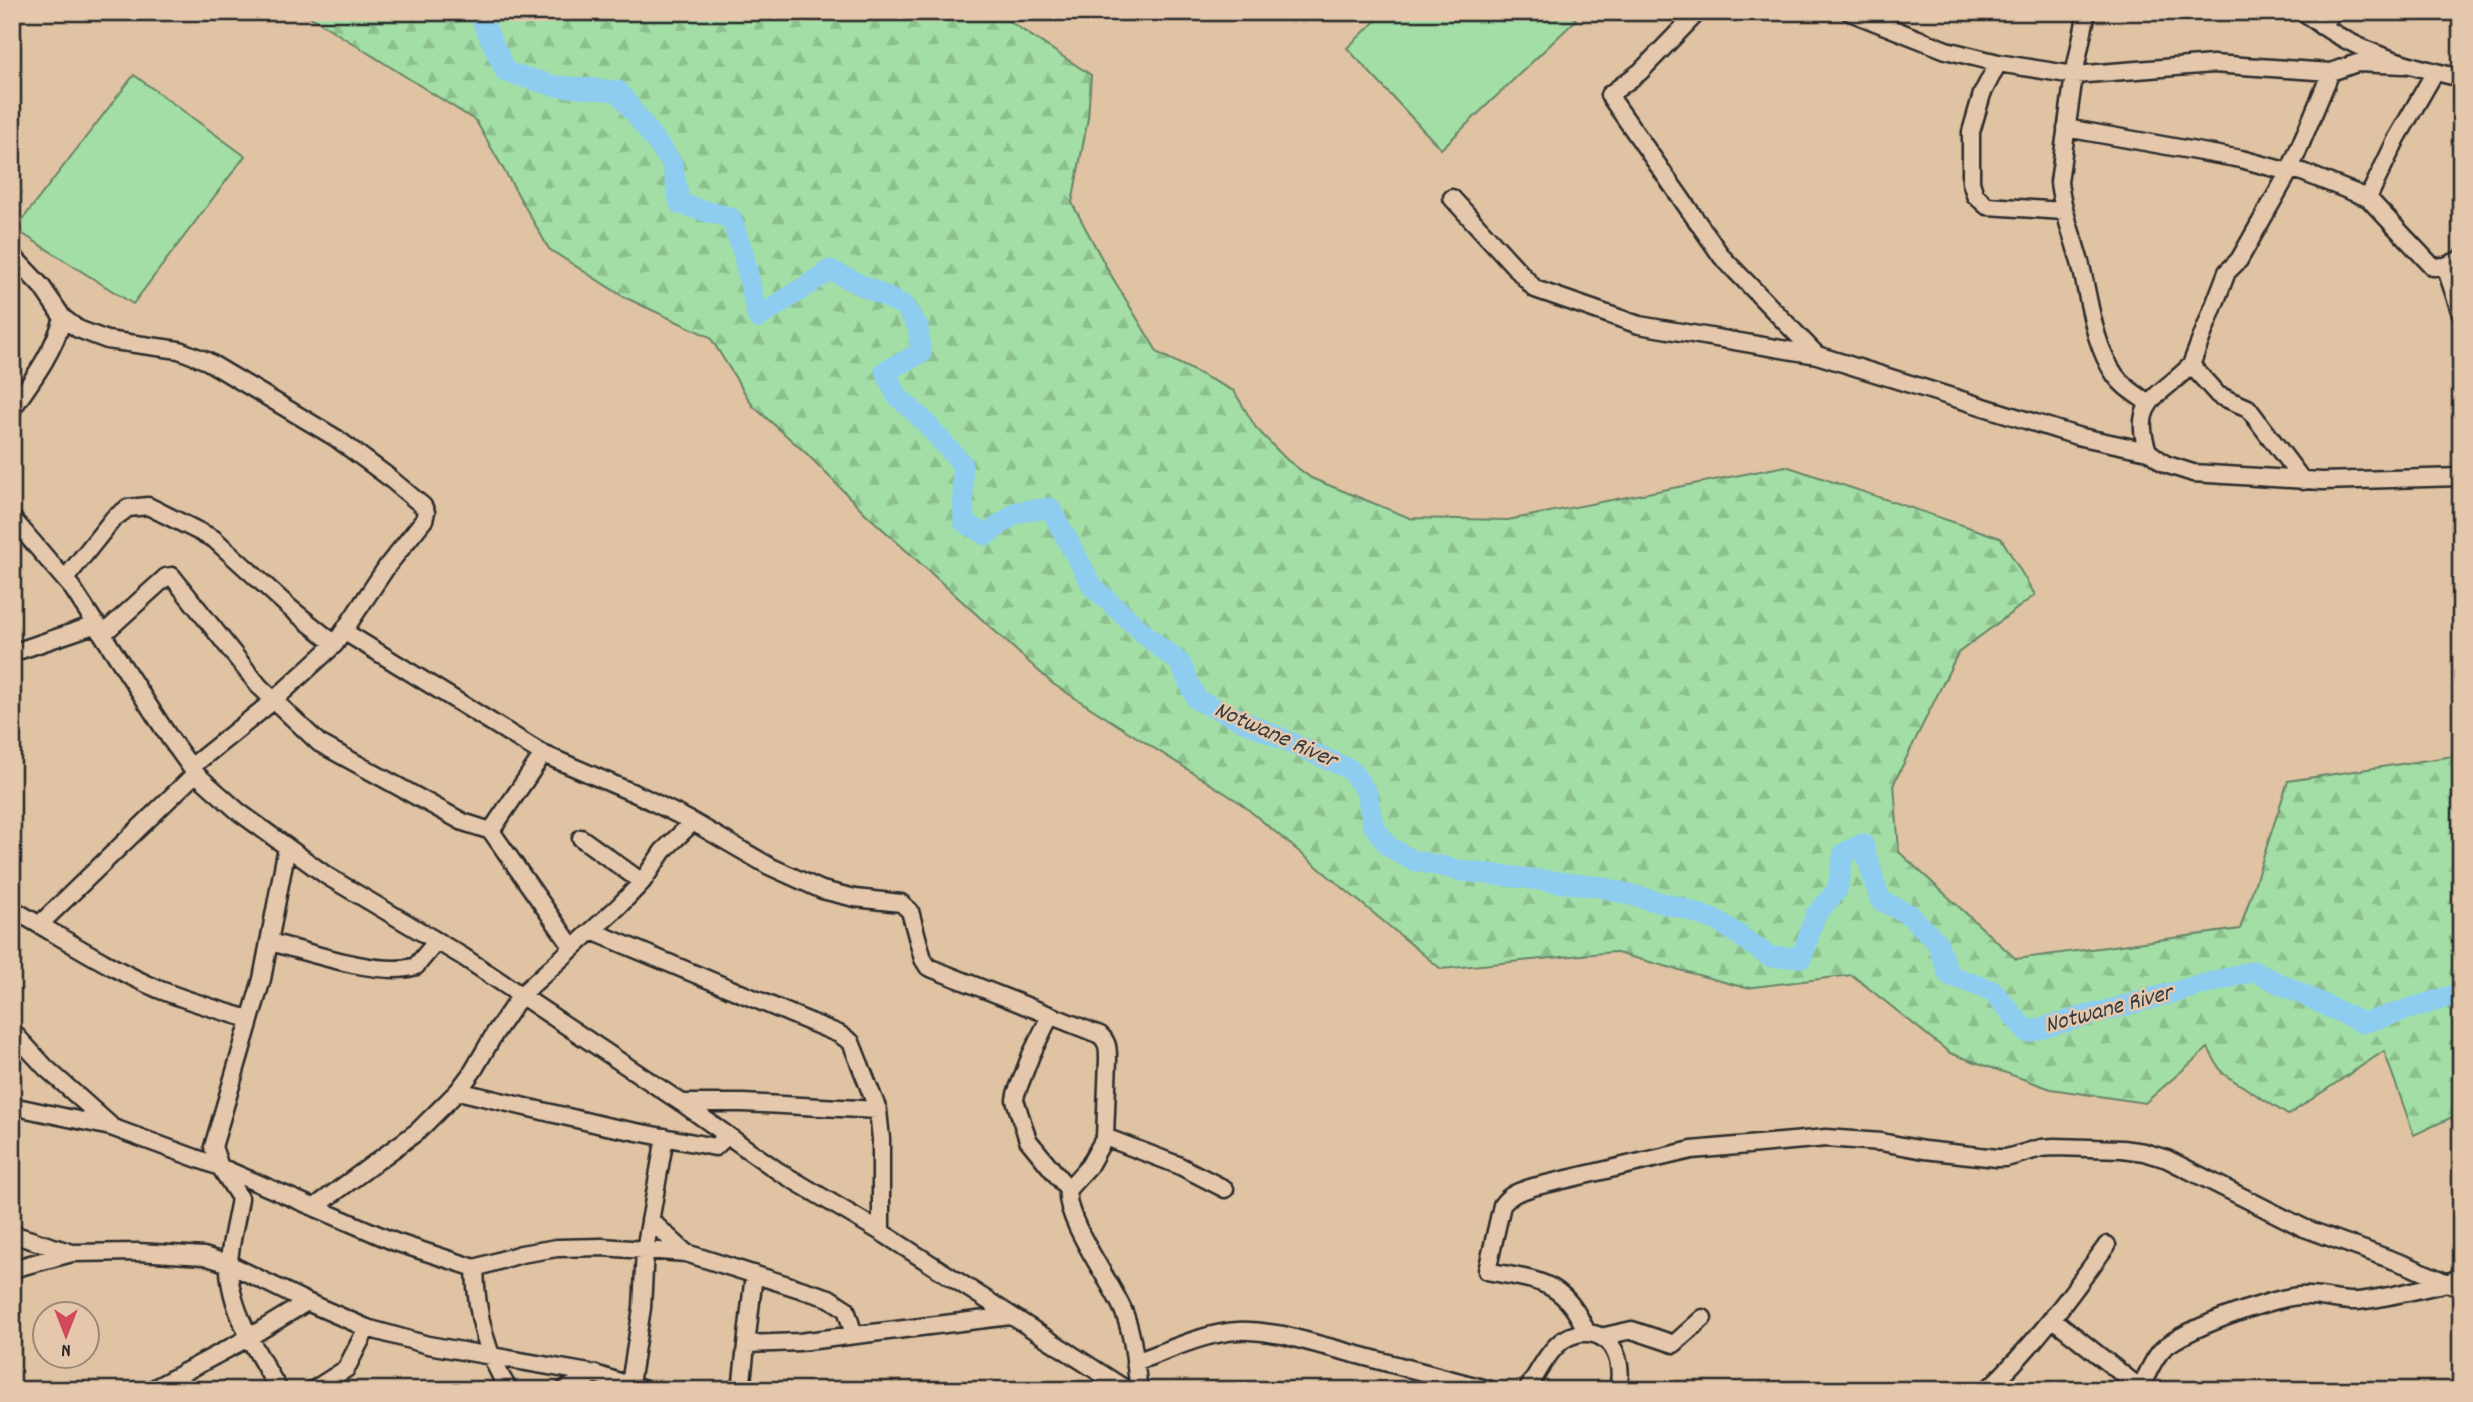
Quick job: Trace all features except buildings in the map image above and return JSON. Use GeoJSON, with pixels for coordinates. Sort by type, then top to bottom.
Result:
{"type":"FeatureCollection","features":[{"type":"Feature","properties":{"kind":"street"},"geometry":{"type":"LineString","coordinates":[[1698,12],[1640,72],[1609,95],[1722,257],[1816,355]]}},
{"type":"Feature","properties":{"kind":"street"},"geometry":{"type":"LineString","coordinates":[[1850,12],[1946,50],[1998,63],[2074,75],[2213,64],[2331,72],[2357,63],[2404,65]]}},
{"type":"Feature","properties":{"kind":"street"},"geometry":{"type":"LineString","coordinates":[[2087,12],[2074,75],[2059,182],[2092,319],[2103,350],[2124,386],[2148,403]]}},
{"type":"Feature","properties":{"kind":"street"},"geometry":{"type":"LineString","coordinates":[[2304,12],[2321,26],[2370,52],[2404,65],[2461,78]]}},
{"type":"Feature","properties":{"kind":"street"},"geometry":{"type":"LineString","coordinates":[[2321,26],[2334,12]]}},
{"type":"Feature","properties":{"kind":"street"},"geometry":{"type":"LineString","coordinates":[[1998,63],[1982,94],[1971,132],[1971,182],[1975,195],[1987,206],[2064,211]]}},
{"type":"Feature","properties":{"kind":"street"},"geometry":{"type":"LineString","coordinates":[[2148,451],[2142,435],[2142,422],[2148,403],[2191,365],[2227,272],[2239,260],[2289,172],[2331,72]]}},
{"type":"Feature","properties":{"kind":"street"},"geometry":{"type":"LineString","coordinates":[[2368,198],[2397,138],[2435,72]]}},
{"type":"Feature","properties":{"kind":"street"},"geometry":{"type":"LineString","coordinates":[[2066,128],[2241,159],[2289,172],[2297,170],[2368,198],[2433,267],[2445,266],[2461,259]]}},
{"type":"Feature","properties":{"kind":"street"},"geometry":{"type":"LineString","coordinates":[[1452,198],[1535,289],[1639,325],[1816,355],[2077,436],[2148,451],[2165,464],[2193,473],[2303,481],[2461,477]]}},
{"type":"Feature","properties":{"kind":"street"},"geometry":{"type":"LineString","coordinates":[[12,255],[42,287],[63,317],[78,329],[107,340],[179,349],[206,361],[335,438],[386,475],[423,506],[426,512],[424,520],[388,565],[340,638],[194,770],[40,924]]}},
{"type":"Feature","properties":{"kind":"street"},"geometry":{"type":"LineString","coordinates":[[2445,266],[2461,314]]}},
{"type":"Feature","properties":{"kind":"street"},"geometry":{"type":"LineString","coordinates":[[12,410],[47,359],[63,317]]}},
{"type":"Feature","properties":{"kind":"street"},"geometry":{"type":"LineString","coordinates":[[2191,365],[2218,395],[2248,408],[2303,481]]}},
{"type":"Feature","properties":{"kind":"street"},"geometry":{"type":"LineString","coordinates":[[65,579],[113,520],[128,508],[148,506],[214,538],[290,608],[543,754],[643,797],[769,866],[822,891],[901,903],[910,911],[923,959],[928,967],[1105,1039],[1108,1059],[1105,1137],[1088,1166],[1068,1189],[1067,1195],[1076,1223],[1122,1307],[1131,1335],[1139,1390]]}},
{"type":"Feature","properties":{"kind":"street"},"geometry":{"type":"LineString","coordinates":[[12,518],[65,579],[169,737],[194,770],[239,812],[327,876],[437,941],[521,995],[778,1171],[881,1232],[1127,1390]]}},
{"type":"Feature","properties":{"kind":"street"},"geometry":{"type":"LineString","coordinates":[[12,653],[100,629],[166,576],[172,576],[223,643],[273,701],[319,743],[463,822],[491,831],[573,947]]}},
{"type":"Feature","properties":{"kind":"street"},"geometry":{"type":"LineString","coordinates":[[491,831],[543,754]]}},
{"type":"Feature","properties":{"kind":"street"},"geometry":{"type":"LineString","coordinates":[[315,1207],[418,1130],[458,1091],[521,995],[642,882],[663,851],[693,822]]}},
{"type":"Feature","properties":{"kind":"street"},"geometry":{"type":"LineString","coordinates":[[581,838],[642,882]]}},
{"type":"Feature","properties":{"kind":"street"},"geometry":{"type":"LineString","coordinates":[[279,1390],[248,1338],[232,1288],[229,1264],[240,1198],[220,1167],[212,1147],[262,979],[287,847]]}},
{"type":"Feature","properties":{"kind":"street"},"geometry":{"type":"LineString","coordinates":[[12,909],[93,956],[156,988],[249,1019]]}},
{"type":"Feature","properties":{"kind":"street"},"geometry":{"type":"LineString","coordinates":[[592,931],[845,1037],[851,1042],[878,1110],[881,1139],[881,1232]]}},
{"type":"Feature","properties":{"kind":"street"},"geometry":{"type":"LineString","coordinates":[[270,942],[340,960],[397,969],[416,966],[437,941]]}},
{"type":"Feature","properties":{"kind":"street"},"geometry":{"type":"LineString","coordinates":[[1050,1016],[1031,1055],[1015,1100],[1028,1140],[1068,1189]]}},
{"type":"Feature","properties":{"kind":"street"},"geometry":{"type":"LineString","coordinates":[[12,1031],[46,1068],[111,1127]]}},
{"type":"Feature","properties":{"kind":"street"},"geometry":{"type":"LineString","coordinates":[[458,1091],[606,1126],[715,1147],[727,1136]]}},
{"type":"Feature","properties":{"kind":"street"},"geometry":{"type":"LineString","coordinates":[[682,1103],[716,1102],[878,1110]]}},
{"type":"Feature","properties":{"kind":"street"},"geometry":{"type":"LineString","coordinates":[[12,1106],[111,1127],[220,1167],[395,1242],[475,1268],[521,1254],[557,1248],[602,1247],[686,1253],[829,1298],[846,1309],[854,1335]]}},
{"type":"Feature","properties":{"kind":"street"},"geometry":{"type":"LineString","coordinates":[[12,1269],[72,1253],[197,1255],[229,1264],[367,1328],[428,1345],[596,1374],[637,1387],[645,1250],[665,1137]]}},
{"type":"Feature","properties":{"kind":"street"},"geometry":{"type":"LineString","coordinates":[[1105,1137],[1178,1165],[1225,1189]]}},
{"type":"Feature","properties":{"kind":"street"},"geometry":{"type":"LineString","coordinates":[[1587,1333],[1573,1307],[1554,1288],[1536,1280],[1487,1271],[1502,1205],[1506,1199],[1533,1187],[1692,1150],[1826,1138],[1881,1142],[1997,1158],[2042,1148],[2144,1152],[2179,1165],[2304,1228],[2457,1283]]}},
{"type":"Feature","properties":{"kind":"street"},"geometry":{"type":"LineString","coordinates":[[650,1220],[686,1253]]}},
{"type":"Feature","properties":{"kind":"street"},"geometry":{"type":"LineString","coordinates":[[12,1234],[72,1253]]}},
{"type":"Feature","properties":{"kind":"street"},"geometry":{"type":"LineString","coordinates":[[1987,1390],[2007,1372],[2053,1319],[2107,1245]]}},
{"type":"Feature","properties":{"kind":"street"},"geometry":{"type":"LineString","coordinates":[[475,1268],[476,1295],[489,1355],[509,1390]]}},
{"type":"Feature","properties":{"kind":"street"},"geometry":{"type":"LineString","coordinates":[[741,1390],[754,1274]]}},
{"type":"Feature","properties":{"kind":"street"},"geometry":{"type":"LineString","coordinates":[[2053,1319],[2140,1389],[2160,1352],[2168,1344],[2224,1318],[2301,1295],[2355,1301],[2457,1283]]}},
{"type":"Feature","properties":{"kind":"street"},"geometry":{"type":"LineString","coordinates":[[151,1390],[248,1338],[307,1302]]}},
{"type":"Feature","properties":{"kind":"street"},"geometry":{"type":"LineString","coordinates":[[747,1344],[799,1342],[1010,1316]]}},
{"type":"Feature","properties":{"kind":"street"},"geometry":{"type":"LineString","coordinates":[[1527,1390],[1560,1341],[1570,1335],[1587,1333],[1605,1336],[1632,1329],[1674,1344],[1703,1318]]}},
{"type":"Feature","properties":{"kind":"street"},"geometry":{"type":"LineString","coordinates":[[313,1390],[346,1369],[367,1328]]}},
{"type":"Feature","properties":{"kind":"street"},"geometry":{"type":"LineString","coordinates":[[1135,1362],[1213,1335],[1236,1331],[1257,1332],[1283,1335],[1490,1390]]}},
{"type":"Feature","properties":{"kind":"street"},"geometry":{"type":"LineString","coordinates":[[1605,1336],[1616,1355],[1618,1390]]}},
{"type":"Feature","properties":{"kind":"street"},"geometry":{"type":"LineString","coordinates":[[564,1390],[596,1374]]}},
{"type":"Feature","properties":{"kind":"green space"},"geometry":{"type":"Polygon","coordinates":[[[303,12],[995,12],[1091,75],[1088,118],[1072,203],[1158,353],[1234,391],[1256,428],[1286,459],[1311,478],[1410,518],[1508,520],[1786,466],[2001,538],[2035,595],[1958,653],[1894,783],[1899,852],[2016,959],[2240,929],[2288,781],[2461,755],[2461,1113],[2414,1135],[2384,1051],[2288,1115],[2222,1073],[2208,1048],[2145,1103],[2051,1089],[1950,1053],[1852,975],[1746,988],[1613,952],[1441,969],[1239,802],[1053,684],[866,514],[807,454],[753,406],[710,337],[624,297],[549,249],[476,121],[303,12]]]}},
{"type":"Feature","properties":{"kind":"green space"},"geometry":{"type":"Polygon","coordinates":[[[1385,12],[1568,12],[1576,20],[1441,149],[1347,48],[1385,12]]]}},
{"type":"Feature","properties":{"kind":"green space"},"geometry":{"type":"Polygon","coordinates":[[[134,75],[245,156],[133,304],[15,229],[134,75]]]}},
{"type":"Feature","properties":{"kind":"waterway","name":"Notwane River"},"geometry":{"type":"LineString","coordinates":[[478,12],[506,72],[555,86],[618,91],[672,163],[680,204],[731,218],[743,253],[758,318],[830,270],[903,305],[918,326],[921,353],[885,371],[897,396],[924,421],[962,464],[964,522],[986,535],[1017,512],[1050,508],[1093,587],[1180,663],[1197,700],[1351,770],[1367,793],[1373,825],[1388,846],[1412,860],[1463,871],[1601,887],[1682,908],[1720,922],[1770,957],[1802,957],[1815,916],[1837,890],[1844,853],[1863,844],[1880,900],[1910,915],[1937,942],[1949,975],[1993,991],[2027,1032],[2253,971],[2363,1023],[2461,993]]}}]}
